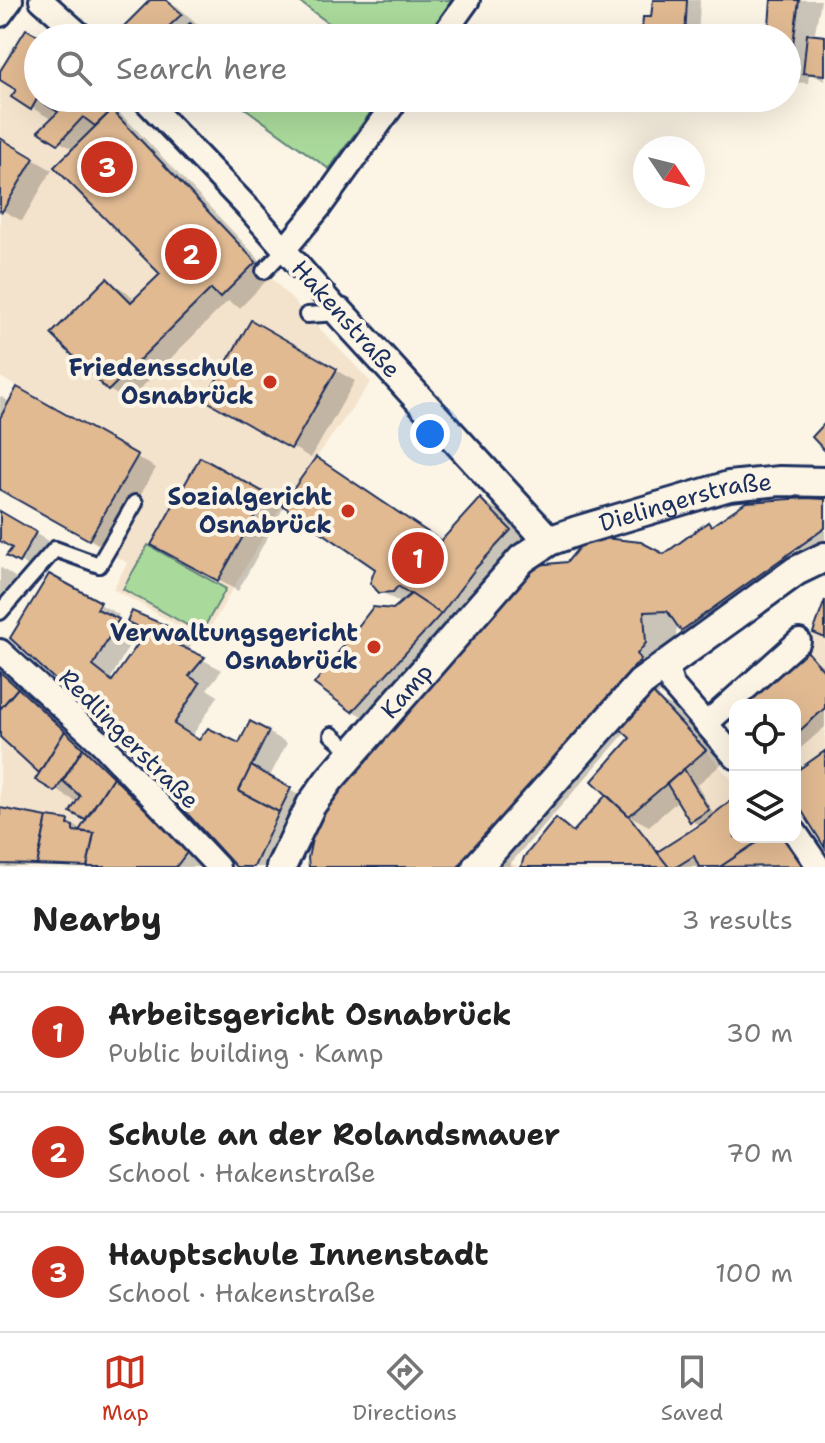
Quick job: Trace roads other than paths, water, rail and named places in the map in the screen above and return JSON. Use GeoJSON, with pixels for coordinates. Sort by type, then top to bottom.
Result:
{"type":"FeatureCollection","features":[{"type":"Feature","properties":{"kind":"street"},"geometry":{"type":"LineString","coordinates":[[0,15],[11,0]]}},
{"type":"Feature","properties":{"kind":"street"},"geometry":{"type":"LineString","coordinates":[[41,0],[68,24]]}},
{"type":"Feature","properties":{"kind":"street"},"geometry":{"type":"LineString","coordinates":[[451,24],[468,0]]}},
{"type":"Feature","properties":{"kind":"street","name":"Hakenstraße"},"geometry":{"type":"LineString","coordinates":[[156,112],[284,250],[548,552]]}},
{"type":"Feature","properties":{"kind":"street"},"geometry":{"type":"LineString","coordinates":[[284,250],[319,208],[388,112]]}},
{"type":"Feature","properties":{"kind":"street","name":"Dielingerstraße"},"geometry":{"type":"LineString","coordinates":[[548,552],[589,527],[729,486],[780,481],[825,482]]}},
{"type":"Feature","properties":{"kind":"street","name":"Kamp"},"geometry":{"type":"LineString","coordinates":[[286,864],[342,743],[522,559],[548,552]]}},
{"type":"Feature","properties":{"kind":"street"},"geometry":{"type":"LineString","coordinates":[[477,867],[641,683],[796,571],[825,557]]}},
{"type":"Feature","properties":{"kind":"street"},"geometry":{"type":"LineString","coordinates":[[706,724],[799,641]]}},
{"type":"Feature","properties":{"kind":"street","name":"Redlingerstraße"},"geometry":{"type":"LineString","coordinates":[[0,651],[101,743],[218,867]]}},
{"type":"Feature","properties":{"kind":"street"},"geometry":{"type":"LineString","coordinates":[[666,664],[672,685],[729,750]]}},
{"type":"Feature","properties":{"kind":"street"},"geometry":{"type":"LineString","coordinates":[[801,841],[819,867]]}},
{"type":"Feature","properties":{"kind":"lane"},"geometry":{"type":"LineString","coordinates":[[264,271],[284,250]]}},
{"type":"Feature","properties":{"kind":"lane"},"geometry":{"type":"LineString","coordinates":[[307,315],[340,313]]}},
{"type":"Feature","properties":{"kind":"lane"},"geometry":{"type":"LineString","coordinates":[[0,612],[55,549],[99,565],[135,503]]}},
{"type":"Feature","properties":{"kind":"lane"},"geometry":{"type":"LineString","coordinates":[[609,695],[641,683]]}},
{"type":"Feature","properties":{"kind":"place","name":"Hauptschule Innenstadt"},"geometry":{"type":"Point","coordinates":[107,167]}},
{"type":"Feature","properties":{"kind":"place","name":"Schule an der Rolandsmauer"},"geometry":{"type":"Point","coordinates":[191,254]}},
{"type":"Feature","properties":{"kind":"place","name":"Friedensschule Osnabrück"},"geometry":{"type":"Point","coordinates":[270,382]}},
{"type":"Feature","properties":{"kind":"place","name":"Sozialgericht Osnabrück"},"geometry":{"type":"Point","coordinates":[348,511]}},
{"type":"Feature","properties":{"kind":"place","name":"Arbeitsgericht Osnabrück"},"geometry":{"type":"Point","coordinates":[418,558]}},
{"type":"Feature","properties":{"kind":"place","name":"Verwaltungsgericht Osnabrück"},"geometry":{"type":"Point","coordinates":[374,647]}}]}
